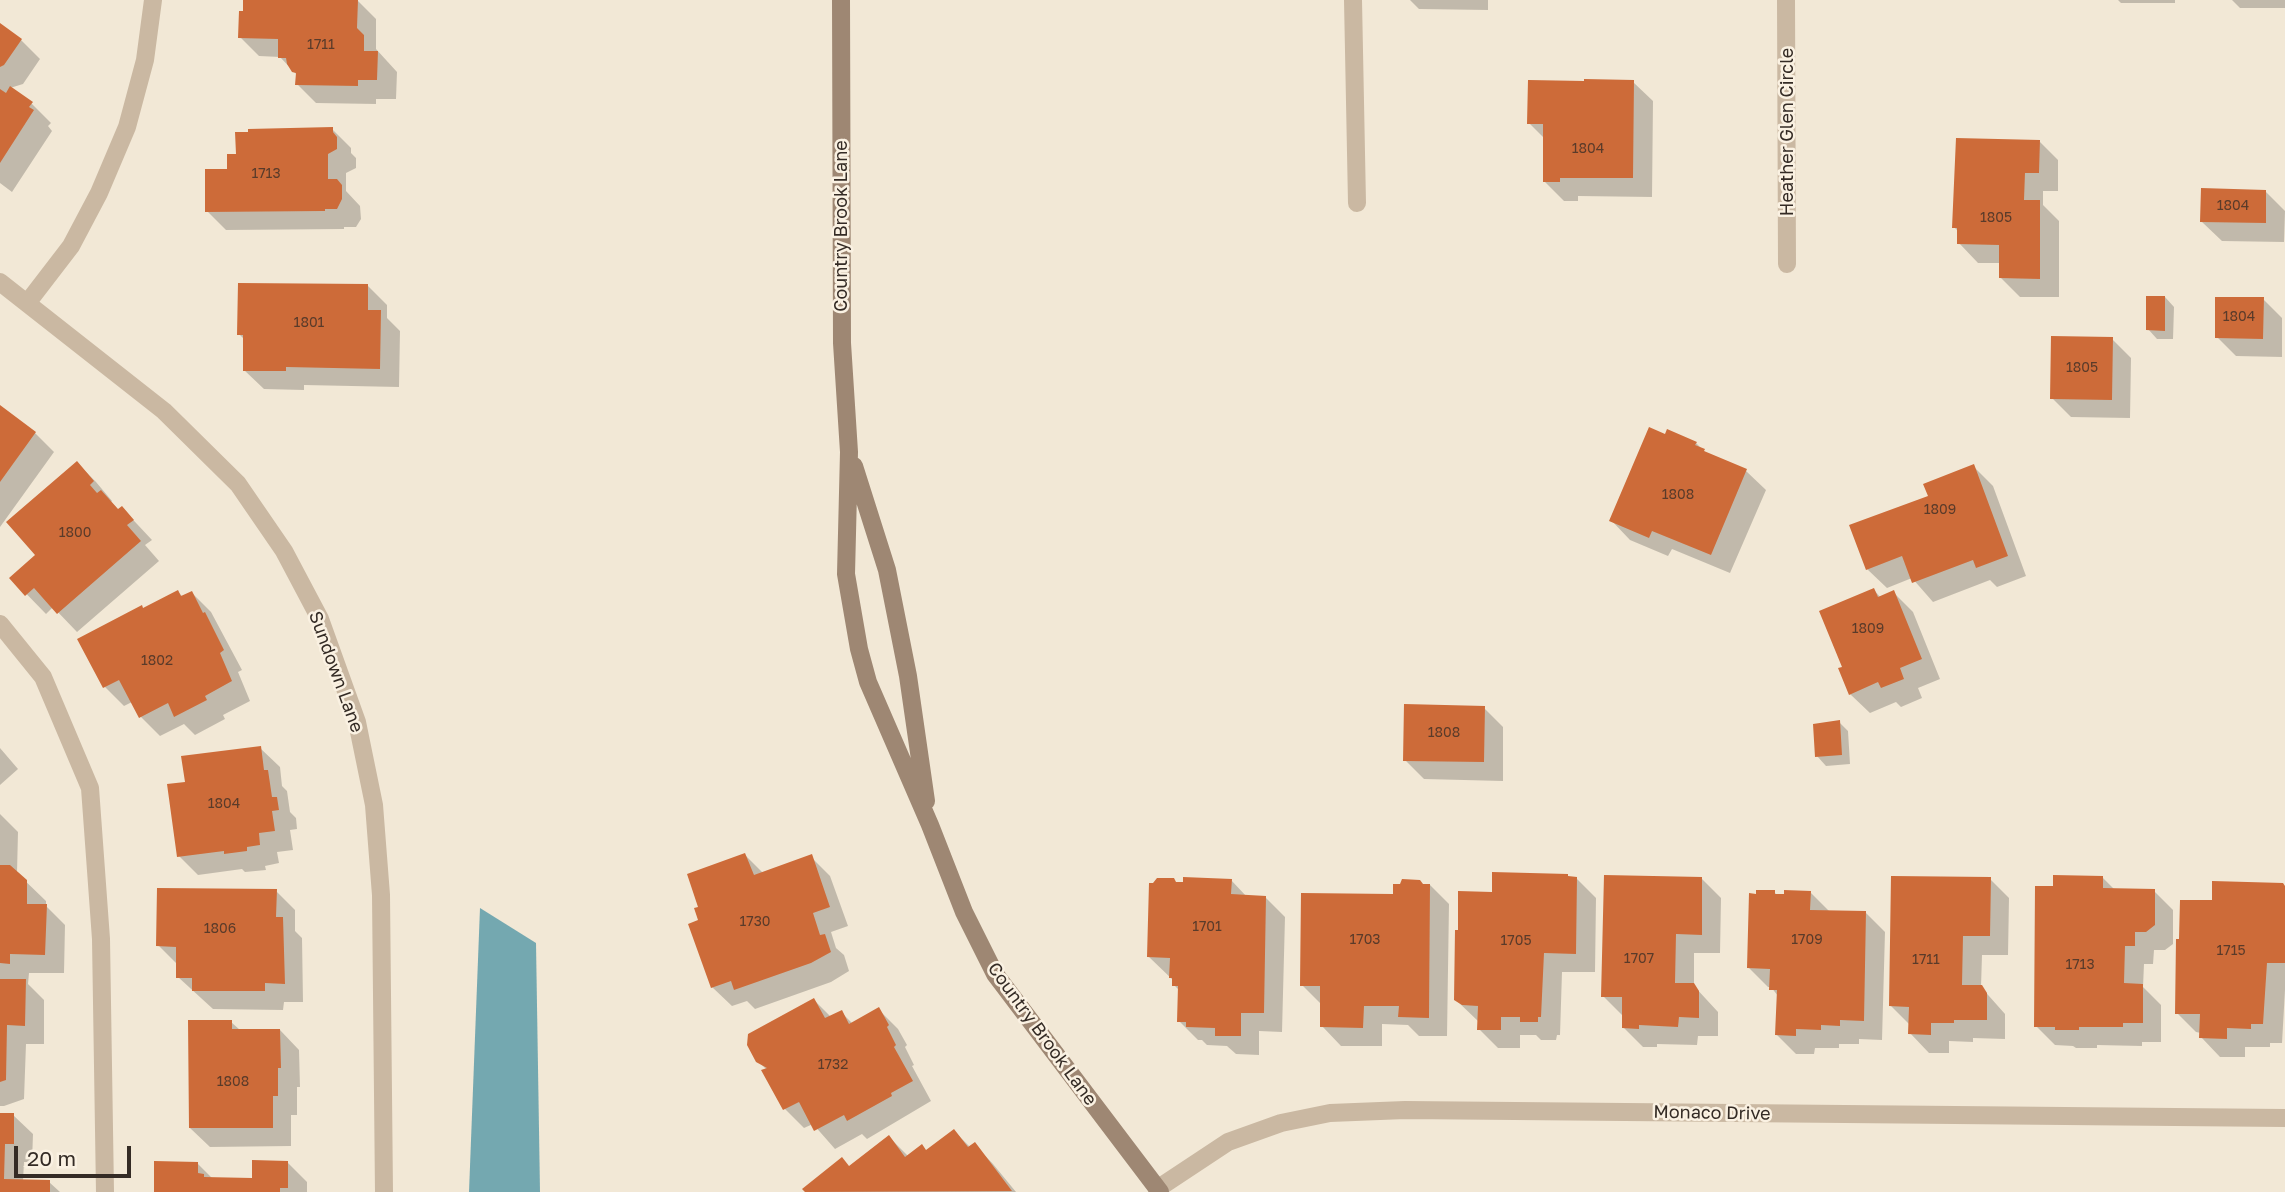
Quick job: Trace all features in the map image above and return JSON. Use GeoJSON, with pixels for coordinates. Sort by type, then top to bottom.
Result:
{"type":"FeatureCollection","features":[{"type":"Feature","properties":{"kind":"street"},"geometry":{"type":"LineString","coordinates":[[28,302],[71,246],[99,193],[123,138],[145,60],[153,0]]}},
{"type":"Feature","properties":{"kind":"street","name":"Country Brook Lane"},"geometry":{"type":"LineString","coordinates":[[841,0],[842,343],[849,452],[846,574],[859,649],[868,682],[930,825],[964,912],[995,974],[1158,1190]]}},
{"type":"Feature","properties":{"kind":"street"},"geometry":{"type":"LineString","coordinates":[[1353,0],[1357,202]]}},
{"type":"Feature","properties":{"kind":"street","name":"Heather Glen Circle"},"geometry":{"type":"LineString","coordinates":[[1786,0],[1787,264]]}},
{"type":"Feature","properties":{"kind":"street","name":"Sundown Lane"},"geometry":{"type":"LineString","coordinates":[[0,282],[164,411],[238,484],[284,551],[320,619],[357,722],[374,805],[381,895],[384,1192]]}},
{"type":"Feature","properties":{"kind":"street","name":"Country Brook Lane"},"geometry":{"type":"LineString","coordinates":[[849,452],[887,570],[908,676],[930,825]]}},
{"type":"Feature","properties":{"kind":"street"},"geometry":{"type":"LineString","coordinates":[[0,624],[43,677],[90,788],[101,939],[105,1192]]}},
{"type":"Feature","properties":{"kind":"street","name":"Monaco Drive"},"geometry":{"type":"LineString","coordinates":[[1158,1190],[1228,1142],[1280,1123],[1330,1113],[1419,1110],[2285,1118]]}},
{"type":"Feature","properties":{"kind":"water"},"geometry":{"type":"Polygon","coordinates":[[[480,908],[536,943],[540,1192],[469,1192],[480,908]]]}},
{"type":"Feature","properties":{"kind":"building"},"geometry":{"type":"Polygon","coordinates":[[[243,0],[358,0],[357,28],[364,35],[364,51],[378,51],[377,80],[358,80],[358,86],[295,85],[296,73],[292,72],[286,58],[278,58],[278,39],[238,38],[239,11],[243,11],[243,0]]]}},
{"type":"Feature","properties":{"kind":"building"},"geometry":{"type":"Polygon","coordinates":[[[0,23],[22,39],[0,67],[0,23]]]}},
{"type":"Feature","properties":{"kind":"building"},"geometry":{"type":"Polygon","coordinates":[[[1528,80],[1634,80],[1633,178],[1560,178],[1560,182],[1543,182],[1543,124],[1527,124],[1528,80]]]}},
{"type":"Feature","properties":{"kind":"building"},"geometry":{"type":"Polygon","coordinates":[[[10,86],[33,102],[29,107],[34,110],[0,163],[0,89],[6,93],[10,86]]]}},
{"type":"Feature","properties":{"kind":"building"},"geometry":{"type":"Polygon","coordinates":[[[333,127],[337,137],[337,149],[328,154],[328,179],[337,179],[342,185],[342,199],[337,209],[205,212],[205,169],[227,169],[227,154],[236,154],[235,132],[248,132],[248,129],[333,127]]]}},
{"type":"Feature","properties":{"kind":"building"},"geometry":{"type":"Polygon","coordinates":[[[1956,138],[2040,140],[2039,173],[2025,173],[2024,200],[2040,200],[2040,279],[1999,278],[1999,245],[1957,244],[1957,228],[1952,228],[1956,138]]]}},
{"type":"Feature","properties":{"kind":"building"},"geometry":{"type":"Polygon","coordinates":[[[2201,188],[2266,190],[2266,223],[2200,222],[2201,188]]]}},
{"type":"Feature","properties":{"kind":"building"},"geometry":{"type":"Polygon","coordinates":[[[238,283],[368,284],[368,310],[381,310],[380,369],[286,367],[286,371],[243,371],[243,335],[237,335],[238,283]]]}},
{"type":"Feature","properties":{"kind":"building"},"geometry":{"type":"Polygon","coordinates":[[[2146,296],[2165,296],[2165,331],[2146,330],[2146,296]]]}},
{"type":"Feature","properties":{"kind":"building"},"geometry":{"type":"Polygon","coordinates":[[[2215,297],[2264,297],[2263,339],[2215,338],[2215,297]]]}},
{"type":"Feature","properties":{"kind":"building"},"geometry":{"type":"Polygon","coordinates":[[[2051,336],[2113,337],[2112,400],[2050,399],[2051,336]]]}},
{"type":"Feature","properties":{"kind":"building"},"geometry":{"type":"Polygon","coordinates":[[[0,405],[36,432],[0,482],[0,405]]]}},
{"type":"Feature","properties":{"kind":"building"},"geometry":{"type":"Polygon","coordinates":[[[1649,427],[1665,434],[1667,429],[1697,442],[1695,445],[1705,449],[1704,451],[1747,469],[1711,555],[1652,531],[1649,538],[1609,521],[1649,427]]]}},
{"type":"Feature","properties":{"kind":"building"},"geometry":{"type":"Polygon","coordinates":[[[77,461],[94,481],[90,485],[97,493],[101,490],[118,509],[122,506],[134,520],[127,525],[141,541],[57,614],[34,588],[25,596],[9,578],[35,555],[6,522],[77,461]]]}},
{"type":"Feature","properties":{"kind":"building"},"geometry":{"type":"Polygon","coordinates":[[[1974,464],[2008,556],[1976,568],[1973,560],[1912,583],[1902,556],[1866,570],[1849,525],[1928,496],[1923,484],[1974,464]]]}},
{"type":"Feature","properties":{"kind":"building"},"geometry":{"type":"Polygon","coordinates":[[[1874,588],[1878,597],[1894,590],[1922,659],[1900,668],[1904,679],[1881,688],[1878,682],[1849,695],[1838,668],[1842,667],[1819,611],[1874,588]]]}},
{"type":"Feature","properties":{"kind":"building"},"geometry":{"type":"Polygon","coordinates":[[[178,590],[181,596],[192,591],[203,613],[205,612],[224,650],[220,653],[232,681],[205,696],[207,700],[174,717],[168,703],[139,718],[119,680],[103,688],[77,639],[142,605],[143,608],[178,590]]]}},
{"type":"Feature","properties":{"kind":"building"},"geometry":{"type":"Polygon","coordinates":[[[1404,704],[1485,706],[1484,762],[1403,761],[1404,704]]]}},
{"type":"Feature","properties":{"kind":"building"},"geometry":{"type":"Polygon","coordinates":[[[1840,720],[1842,755],[1815,757],[1813,724],[1840,720]]]}},
{"type":"Feature","properties":{"kind":"building"},"geometry":{"type":"Polygon","coordinates":[[[261,746],[264,770],[268,770],[272,797],[277,797],[279,810],[272,811],[275,831],[259,833],[260,845],[247,847],[247,851],[177,857],[167,784],[185,782],[181,756],[261,746]]]}},
{"type":"Feature","properties":{"kind":"building"},"geometry":{"type":"Polygon","coordinates":[[[745,853],[754,875],[812,854],[830,907],[813,913],[820,935],[825,934],[831,952],[811,963],[734,990],[731,981],[711,988],[688,924],[698,920],[694,908],[698,907],[687,874],[745,853]]]}},
{"type":"Feature","properties":{"kind":"building"},"geometry":{"type":"Polygon","coordinates":[[[0,865],[10,865],[27,880],[27,904],[47,904],[45,955],[10,954],[10,964],[0,963],[0,865]]]}},
{"type":"Feature","properties":{"kind":"building"},"geometry":{"type":"Polygon","coordinates":[[[1492,872],[1568,874],[1577,877],[1576,954],[1544,953],[1541,1017],[1538,1017],[1538,1022],[1520,1022],[1520,1017],[1501,1017],[1501,1030],[1477,1030],[1478,1006],[1462,1005],[1454,1000],[1458,891],[1492,892],[1492,872]]]}},
{"type":"Feature","properties":{"kind":"building"},"geometry":{"type":"Polygon","coordinates":[[[1604,875],[1702,877],[1702,935],[1676,934],[1675,983],[1694,983],[1699,991],[1699,1018],[1679,1017],[1678,1027],[1639,1025],[1639,1029],[1622,1028],[1622,997],[1601,997],[1604,875]]]}},
{"type":"Feature","properties":{"kind":"building"},"geometry":{"type":"Polygon","coordinates":[[[2053,875],[2103,876],[2103,888],[2155,889],[2155,925],[2146,932],[2135,932],[2135,946],[2125,946],[2124,983],[2143,984],[2143,1023],[2123,1023],[2123,1027],[2079,1027],[2079,1030],[2034,1027],[2035,886],[2053,886],[2053,875]]]}},
{"type":"Feature","properties":{"kind":"building"},"geometry":{"type":"Polygon","coordinates":[[[1891,876],[1991,877],[1990,936],[1963,936],[1962,985],[1982,985],[1987,993],[1987,1020],[1931,1023],[1931,1035],[1908,1034],[1909,1007],[1889,1006],[1891,876]]]}},
{"type":"Feature","properties":{"kind":"building"},"geometry":{"type":"Polygon","coordinates":[[[1183,877],[1232,879],[1231,894],[1266,896],[1264,1013],[1241,1013],[1241,1036],[1215,1036],[1215,1028],[1186,1027],[1186,1022],[1177,1022],[1178,986],[1172,986],[1172,978],[1169,978],[1170,958],[1147,957],[1149,883],[1153,883],[1157,878],[1174,878],[1176,882],[1183,882],[1183,877]]]}},
{"type":"Feature","properties":{"kind":"building"},"geometry":{"type":"Polygon","coordinates":[[[1402,879],[1420,880],[1423,884],[1430,884],[1429,1018],[1398,1017],[1399,1006],[1364,1006],[1363,1028],[1320,1027],[1320,986],[1300,986],[1301,893],[1393,894],[1393,884],[1400,884],[1402,879]]]}},
{"type":"Feature","properties":{"kind":"building"},"geometry":{"type":"Polygon","coordinates":[[[2212,881],[2283,883],[2285,886],[2285,963],[2267,963],[2263,1024],[2251,1024],[2251,1029],[2227,1028],[2227,1039],[2199,1038],[2200,1014],[2175,1014],[2176,939],[2179,939],[2180,900],[2212,900],[2212,881]]]}},
{"type":"Feature","properties":{"kind":"building"},"geometry":{"type":"Polygon","coordinates":[[[157,888],[277,889],[276,917],[283,917],[285,984],[265,983],[265,991],[192,991],[192,978],[176,978],[176,947],[156,946],[157,888]]]}},
{"type":"Feature","properties":{"kind":"building"},"geometry":{"type":"Polygon","coordinates":[[[1756,890],[1775,890],[1775,894],[1784,894],[1784,890],[1811,891],[1810,910],[1866,911],[1864,1021],[1840,1020],[1840,1026],[1821,1025],[1821,1030],[1796,1029],[1796,1036],[1775,1035],[1777,990],[1769,990],[1770,969],[1747,968],[1749,893],[1756,894],[1756,890]]]}},
{"type":"Feature","properties":{"kind":"building"},"geometry":{"type":"Polygon","coordinates":[[[0,979],[26,979],[25,1026],[7,1025],[6,1080],[0,1082],[0,979]]]}},
{"type":"Feature","properties":{"kind":"building"},"geometry":{"type":"Polygon","coordinates":[[[814,998],[825,1018],[842,1010],[849,1024],[879,1007],[889,1025],[887,1027],[896,1045],[894,1047],[913,1081],[847,1121],[844,1115],[814,1131],[799,1102],[783,1110],[761,1070],[767,1068],[756,1062],[747,1045],[748,1034],[814,998]]]}},
{"type":"Feature","properties":{"kind":"building"},"geometry":{"type":"Polygon","coordinates":[[[188,1020],[232,1020],[232,1029],[280,1029],[281,1068],[278,1068],[278,1096],[273,1096],[273,1128],[189,1128],[188,1020]]]}},
{"type":"Feature","properties":{"kind":"building"},"geometry":{"type":"Polygon","coordinates":[[[0,1113],[14,1113],[14,1144],[5,1144],[4,1179],[50,1180],[50,1192],[0,1192],[0,1113]]]}},
{"type":"Feature","properties":{"kind":"building"},"geometry":{"type":"Polygon","coordinates":[[[954,1129],[968,1147],[975,1142],[1012,1191],[805,1192],[802,1189],[842,1157],[849,1166],[889,1135],[905,1157],[922,1144],[926,1150],[954,1129]]]}},
{"type":"Feature","properties":{"kind":"building"},"geometry":{"type":"Polygon","coordinates":[[[252,1160],[288,1161],[288,1188],[280,1188],[280,1192],[154,1192],[154,1161],[198,1162],[198,1173],[204,1174],[204,1177],[252,1178],[252,1160]]]}}]}
